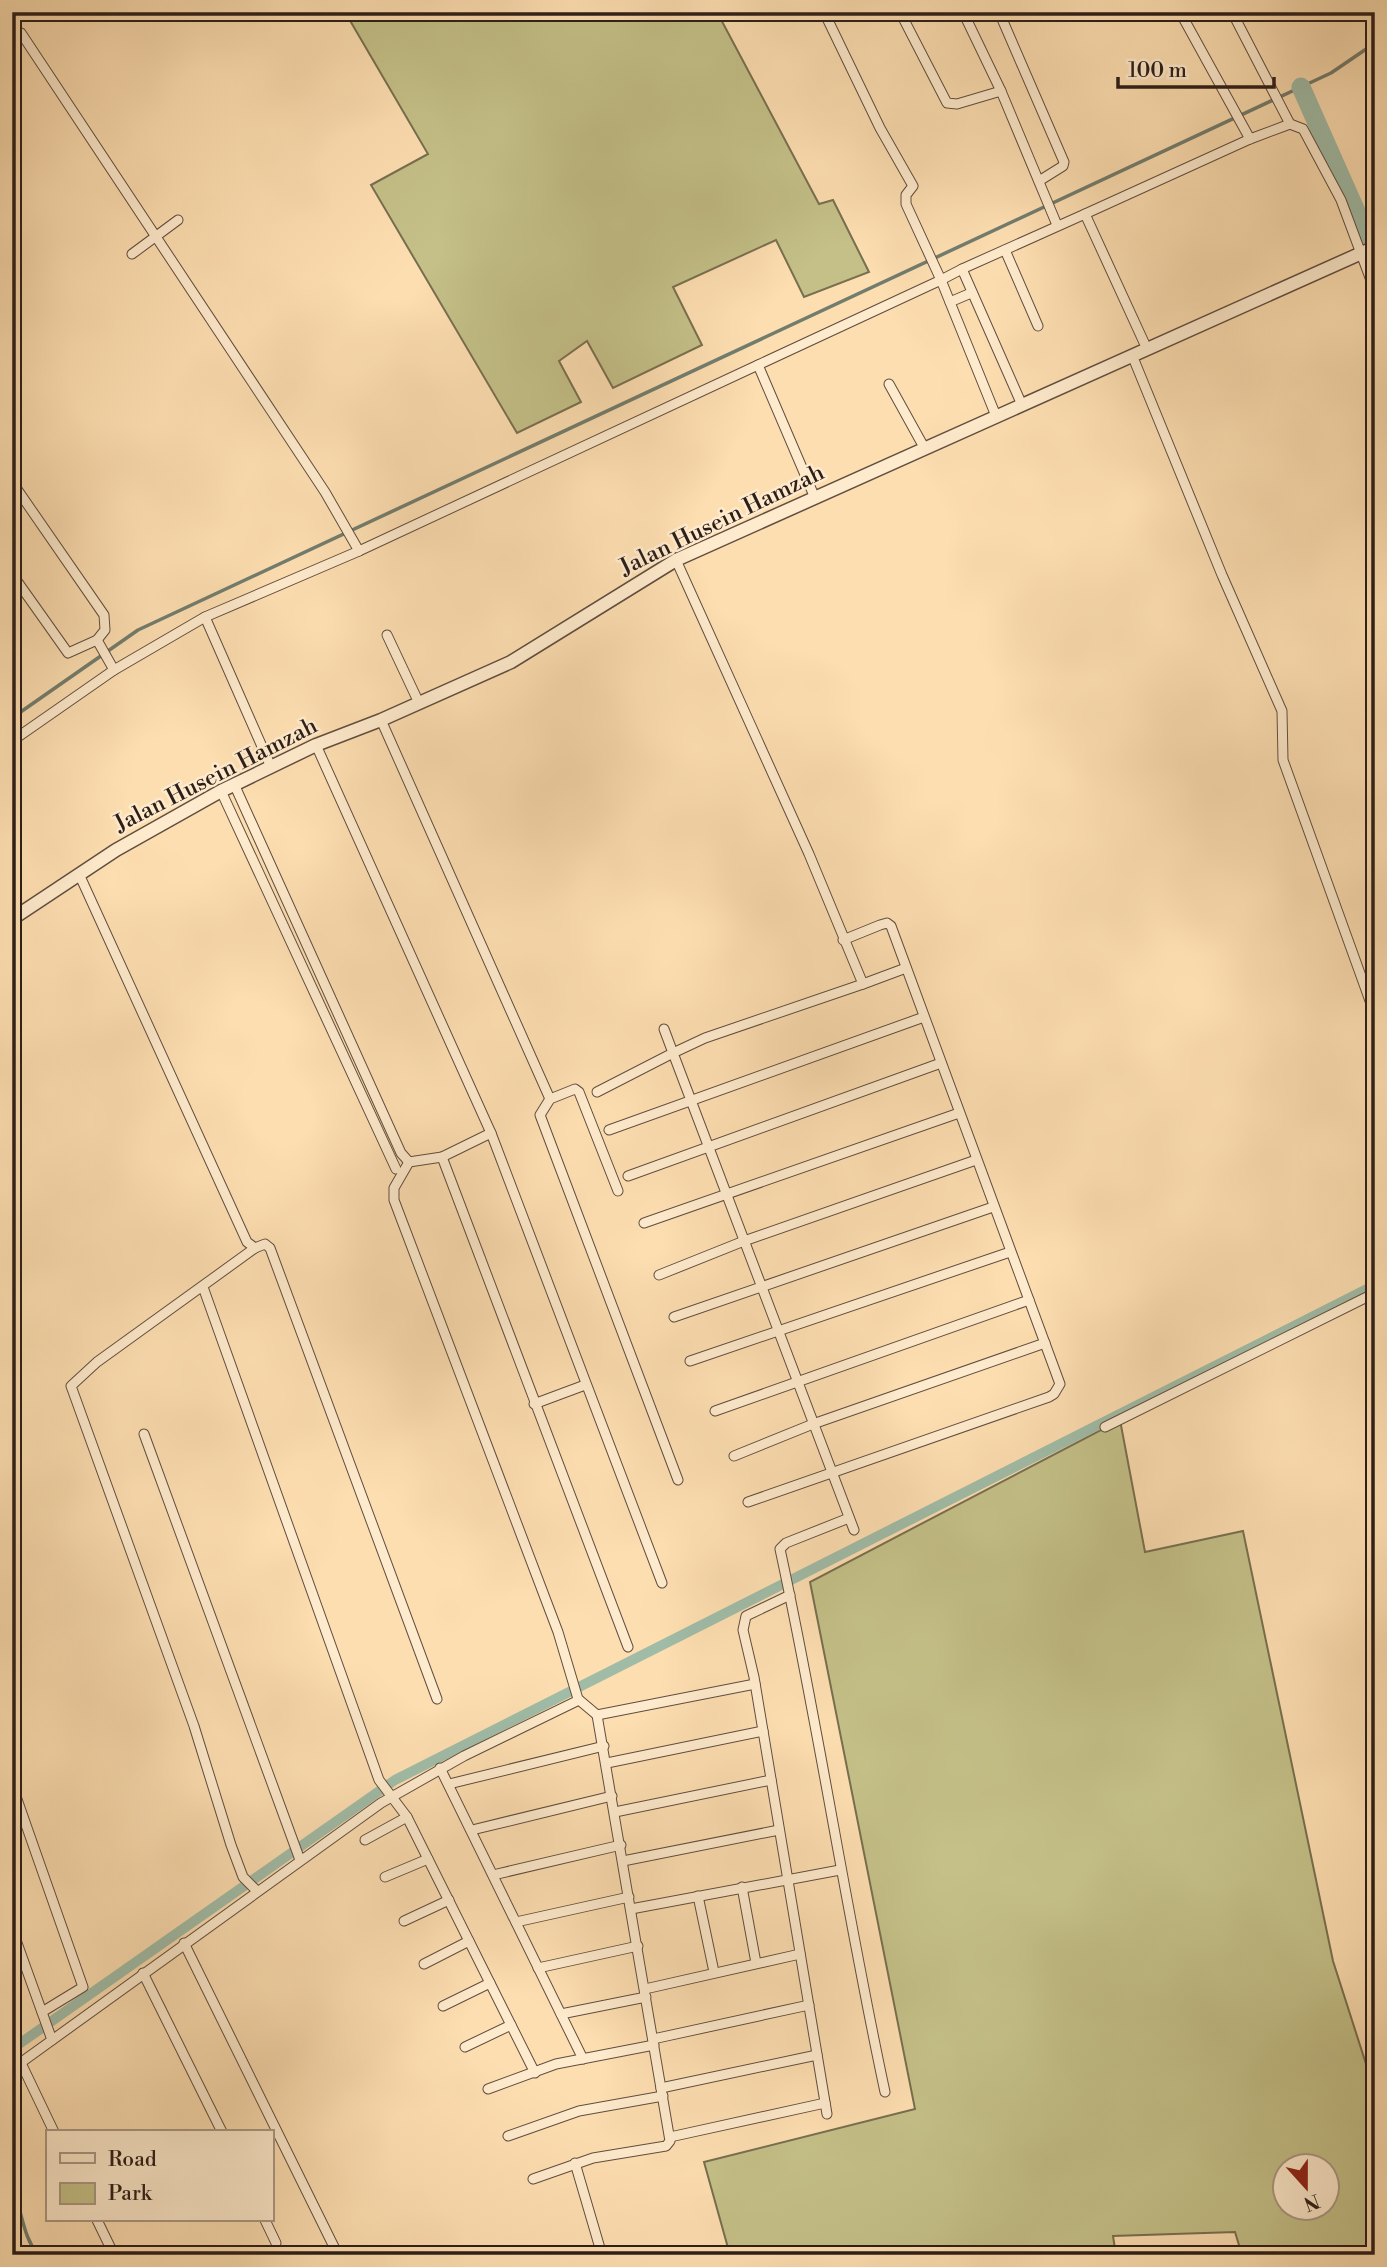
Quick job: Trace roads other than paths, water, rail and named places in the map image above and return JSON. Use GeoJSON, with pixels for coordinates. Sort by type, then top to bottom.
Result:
{"type":"FeatureCollection","features":[{"type":"Feature","properties":{"kind":"street"},"geometry":{"type":"LineString","coordinates":[[824,12],[880,128],[913,186],[905,197],[906,205],[940,278],[996,416]]}},
{"type":"Feature","properties":{"kind":"street"},"geometry":{"type":"LineString","coordinates":[[900,12],[947,103],[957,104],[1001,91]]}},
{"type":"Feature","properties":{"kind":"street"},"geometry":{"type":"LineString","coordinates":[[963,12],[1001,91],[1056,222]]}},
{"type":"Feature","properties":{"kind":"street"},"geometry":{"type":"LineString","coordinates":[[999,12],[1064,162],[1063,166],[1039,181]]}},
{"type":"Feature","properties":{"kind":"street"},"geometry":{"type":"LineString","coordinates":[[1180,12],[1249,136]]}},
{"type":"Feature","properties":{"kind":"street"},"geometry":{"type":"LineString","coordinates":[[1232,12],[1287,121],[1303,129],[1341,200],[1366,250],[1375,291]]}},
{"type":"Feature","properties":{"kind":"street"},"geometry":{"type":"LineString","coordinates":[[12,30],[21,33],[357,548]]}},
{"type":"Feature","properties":{"kind":"street"},"geometry":{"type":"LineString","coordinates":[[12,741],[112,667],[205,617],[758,365],[1005,250],[1056,222],[1085,214],[1249,136],[1287,121]]}},
{"type":"Feature","properties":{"kind":"street"},"geometry":{"type":"LineString","coordinates":[[1085,214],[1147,349]]}},
{"type":"Feature","properties":{"kind":"street"},"geometry":{"type":"LineString","coordinates":[[132,254],[178,220]]}},
{"type":"Feature","properties":{"kind":"street"},"geometry":{"type":"LineString","coordinates":[[1005,250],[1038,326]]}},
{"type":"Feature","properties":{"kind":"street","name":"Jalan Husein Hamzah"},"geometry":{"type":"LineString","coordinates":[[12,919],[79,874],[221,791],[316,745],[381,720],[511,662],[677,560],[1366,250]]}},
{"type":"Feature","properties":{"kind":"street"},"geometry":{"type":"LineString","coordinates":[[962,269],[1022,405]]}},
{"type":"Feature","properties":{"kind":"street"},"geometry":{"type":"LineString","coordinates":[[950,302],[971,293]]}},
{"type":"Feature","properties":{"kind":"street"},"geometry":{"type":"LineString","coordinates":[[1132,355],[1222,575],[1282,712],[1283,760],[1374,1012]]}},
{"type":"Feature","properties":{"kind":"street"},"geometry":{"type":"LineString","coordinates":[[758,365],[815,498]]}},
{"type":"Feature","properties":{"kind":"street"},"geometry":{"type":"LineString","coordinates":[[888,384],[925,449]]}},
{"type":"Feature","properties":{"kind":"street"},"geometry":{"type":"LineString","coordinates":[[12,482],[104,615],[107,624],[99,643],[74,652],[62,649],[12,574]]}},
{"type":"Feature","properties":{"kind":"street"},"geometry":{"type":"LineString","coordinates":[[677,560],[809,853],[863,984]]}},
{"type":"Feature","properties":{"kind":"street"},"geometry":{"type":"LineString","coordinates":[[205,617],[271,767]]}},
{"type":"Feature","properties":{"kind":"street"},"geometry":{"type":"LineString","coordinates":[[387,635],[419,703]]}},
{"type":"Feature","properties":{"kind":"street"},"geometry":{"type":"LineString","coordinates":[[99,643],[112,667]]}},
{"type":"Feature","properties":{"kind":"street"},"geometry":{"type":"LineString","coordinates":[[381,720],[550,1099]]}},
{"type":"Feature","properties":{"kind":"street"},"geometry":{"type":"LineString","coordinates":[[316,745],[491,1133],[662,1583]]}},
{"type":"Feature","properties":{"kind":"street"},"geometry":{"type":"LineString","coordinates":[[234,784],[393,1136],[410,1162]]}},
{"type":"Feature","properties":{"kind":"street"},"geometry":{"type":"LineString","coordinates":[[221,791],[396,1169]]}},
{"type":"Feature","properties":{"kind":"street"},"geometry":{"type":"LineString","coordinates":[[79,874],[247,1242],[255,1248]]}},
{"type":"Feature","properties":{"kind":"street"},"geometry":{"type":"LineString","coordinates":[[272,902],[285,895]]}},
{"type":"Feature","properties":{"kind":"street"},"geometry":{"type":"LineString","coordinates":[[748,1502],[1054,1394],[1060,1384],[887,923],[843,940]]}},
{"type":"Feature","properties":{"kind":"street"},"geometry":{"type":"LineString","coordinates":[[597,1092],[705,1038],[906,968]]}},
{"type":"Feature","properties":{"kind":"street"},"geometry":{"type":"LineString","coordinates":[[609,1130],[924,1017]]}},
{"type":"Feature","properties":{"kind":"street"},"geometry":{"type":"LineString","coordinates":[[664,1029],[689,1101],[854,1530]]}},
{"type":"Feature","properties":{"kind":"street"},"geometry":{"type":"LineString","coordinates":[[628,1176],[941,1063]]}},
{"type":"Feature","properties":{"kind":"street"},"geometry":{"type":"LineString","coordinates":[[618,1191],[579,1092],[575,1089],[550,1099],[540,1115],[678,1480]]}},
{"type":"Feature","properties":{"kind":"street"},"geometry":{"type":"LineString","coordinates":[[644,1223],[959,1113]]}},
{"type":"Feature","properties":{"kind":"street"},"geometry":{"type":"LineString","coordinates":[[491,1133],[442,1157],[410,1162],[394,1188],[394,1200],[558,1632],[579,1700],[597,1715],[670,2137],[666,2146],[575,2163],[533,2179]]}},
{"type":"Feature","properties":{"kind":"street"},"geometry":{"type":"LineString","coordinates":[[381,1140],[393,1136]]}},
{"type":"Feature","properties":{"kind":"street"},"geometry":{"type":"LineString","coordinates":[[442,1157],[628,1647]]}},
{"type":"Feature","properties":{"kind":"street"},"geometry":{"type":"LineString","coordinates":[[659,1275],[744,1241],[976,1160]]}},
{"type":"Feature","properties":{"kind":"street"},"geometry":{"type":"LineString","coordinates":[[674,1317],[993,1207]]}},
{"type":"Feature","properties":{"kind":"street"},"geometry":{"type":"LineString","coordinates":[[256,1890],[243,1877],[194,1726],[71,1392],[75,1380],[97,1362],[255,1248],[265,1244],[270,1248],[437,1699]]}},
{"type":"Feature","properties":{"kind":"street"},"geometry":{"type":"LineString","coordinates":[[690,1361],[779,1333],[1010,1252]]}},
{"type":"Feature","properties":{"kind":"street"},"geometry":{"type":"LineString","coordinates":[[203,1287],[379,1780],[407,1817],[535,2073]]}},
{"type":"Feature","properties":{"kind":"street"},"geometry":{"type":"LineString","coordinates":[[1105,1427],[1375,1293]]}},
{"type":"Feature","properties":{"kind":"street"},"geometry":{"type":"LineString","coordinates":[[715,1411],[1029,1300]]}},
{"type":"Feature","properties":{"kind":"street"},"geometry":{"type":"LineString","coordinates":[[734,1456],[813,1424],[1045,1343]]}},
{"type":"Feature","properties":{"kind":"street"},"geometry":{"type":"LineString","coordinates":[[534,1404],[585,1385]]}},
{"type":"Feature","properties":{"kind":"street"},"geometry":{"type":"LineString","coordinates":[[144,1434],[300,1859]]}},
{"type":"Feature","properties":{"kind":"street"},"geometry":{"type":"LineString","coordinates":[[849,1518],[786,1543],[780,1549],[839,1870],[885,2092]]}},
{"type":"Feature","properties":{"kind":"street"},"geometry":{"type":"LineString","coordinates":[[789,1592],[746,1616],[743,1630],[755,1684],[827,2114]]}},
{"type":"Feature","properties":{"kind":"street"},"geometry":{"type":"LineString","coordinates":[[597,1715],[755,1684]]}},
{"type":"Feature","properties":{"kind":"street"},"geometry":{"type":"LineString","coordinates":[[53,2130],[16,2066],[51,2037],[391,1796],[440,1768],[579,1700]]}},
{"type":"Feature","properties":{"kind":"street"},"geometry":{"type":"LineString","coordinates":[[607,1763],[763,1731]]}},
{"type":"Feature","properties":{"kind":"street"},"geometry":{"type":"LineString","coordinates":[[449,1783],[604,1746]]}},
{"type":"Feature","properties":{"kind":"street"},"geometry":{"type":"LineString","coordinates":[[440,1768],[583,2059]]}},
{"type":"Feature","properties":{"kind":"street"},"geometry":{"type":"LineString","coordinates":[[615,1812],[771,1780]]}},
{"type":"Feature","properties":{"kind":"street"},"geometry":{"type":"LineString","coordinates":[[12,1784],[83,1987],[43,2015]]}},
{"type":"Feature","properties":{"kind":"street"},"geometry":{"type":"LineString","coordinates":[[472,1830],[612,1796]]}},
{"type":"Feature","properties":{"kind":"street"},"geometry":{"type":"LineString","coordinates":[[365,1840],[407,1817]]}},
{"type":"Feature","properties":{"kind":"street"},"geometry":{"type":"LineString","coordinates":[[623,1861],[779,1830]]}},
{"type":"Feature","properties":{"kind":"street"},"geometry":{"type":"LineString","coordinates":[[493,1875],[621,1845]]}},
{"type":"Feature","properties":{"kind":"street"},"geometry":{"type":"LineString","coordinates":[[384,1877],[428,1859]]}},
{"type":"Feature","properties":{"kind":"street"},"geometry":{"type":"LineString","coordinates":[[631,1909],[839,1870]]}},
{"type":"Feature","properties":{"kind":"street"},"geometry":{"type":"LineString","coordinates":[[742,1887],[756,1963]]}},
{"type":"Feature","properties":{"kind":"street"},"geometry":{"type":"LineString","coordinates":[[698,1896],[714,1972]]}},
{"type":"Feature","properties":{"kind":"street"},"geometry":{"type":"LineString","coordinates":[[516,1922],[629,1897]]}},
{"type":"Feature","properties":{"kind":"street"},"geometry":{"type":"LineString","coordinates":[[404,1921],[449,1900]]}},
{"type":"Feature","properties":{"kind":"street"},"geometry":{"type":"LineString","coordinates":[[12,1929],[51,2037]]}},
{"type":"Feature","properties":{"kind":"street"},"geometry":{"type":"LineString","coordinates":[[424,1964],[469,1941]]}},
{"type":"Feature","properties":{"kind":"street"},"geometry":{"type":"LineString","coordinates":[[184,1943],[338,2255]]}},
{"type":"Feature","properties":{"kind":"street"},"geometry":{"type":"LineString","coordinates":[[538,1968],[638,1946]]}},
{"type":"Feature","properties":{"kind":"street"},"geometry":{"type":"LineString","coordinates":[[561,2014],[714,1972],[800,1954]]}},
{"type":"Feature","properties":{"kind":"street"},"geometry":{"type":"LineString","coordinates":[[143,1973],[221,2130]]}},
{"type":"Feature","properties":{"kind":"street"},"geometry":{"type":"LineString","coordinates":[[443,2006],[490,1983]]}},
{"type":"Feature","properties":{"kind":"street"},"geometry":{"type":"LineString","coordinates":[[488,2089],[583,2059],[809,2005]]}},
{"type":"Feature","properties":{"kind":"street"},"geometry":{"type":"LineString","coordinates":[[465,2047],[511,2025]]}},
{"type":"Feature","properties":{"kind":"street"},"geometry":{"type":"LineString","coordinates":[[508,2136],[579,2111],[817,2055]]}},
{"type":"Feature","properties":{"kind":"street"},"geometry":{"type":"LineString","coordinates":[[670,2137],[825,2103]]}},
{"type":"Feature","properties":{"kind":"street"},"geometry":{"type":"LineString","coordinates":[[575,2163],[602,2255]]}},
{"type":"Feature","properties":{"kind":"street"},"geometry":{"type":"LineString","coordinates":[[98,2222],[114,2255]]}},
{"type":"Feature","properties":{"kind":"street"},"geometry":{"type":"LineString","coordinates":[[266,2222],[276,2243]]}},
{"type":"Feature","properties":{"kind":"waterway"},"geometry":{"type":"LineString","coordinates":[[12,718],[138,630],[1331,73],[1375,43]]}},
{"type":"Feature","properties":{"kind":"waterway"},"geometry":{"type":"LineString","coordinates":[[1301,87],[1375,254]]}},
{"type":"Feature","properties":{"kind":"waterway"},"geometry":{"type":"LineString","coordinates":[[12,2049],[395,1780],[1375,1285]]}},
{"type":"Feature","properties":{"kind":"waterway"},"geometry":{"type":"LineString","coordinates":[[12,2189],[29,2239],[38,2255]]}},
{"type":"Feature","properties":{"kind":"waterway"},"geometry":{"type":"LineString","coordinates":[[1357,2255],[1375,2249]]}}]}
